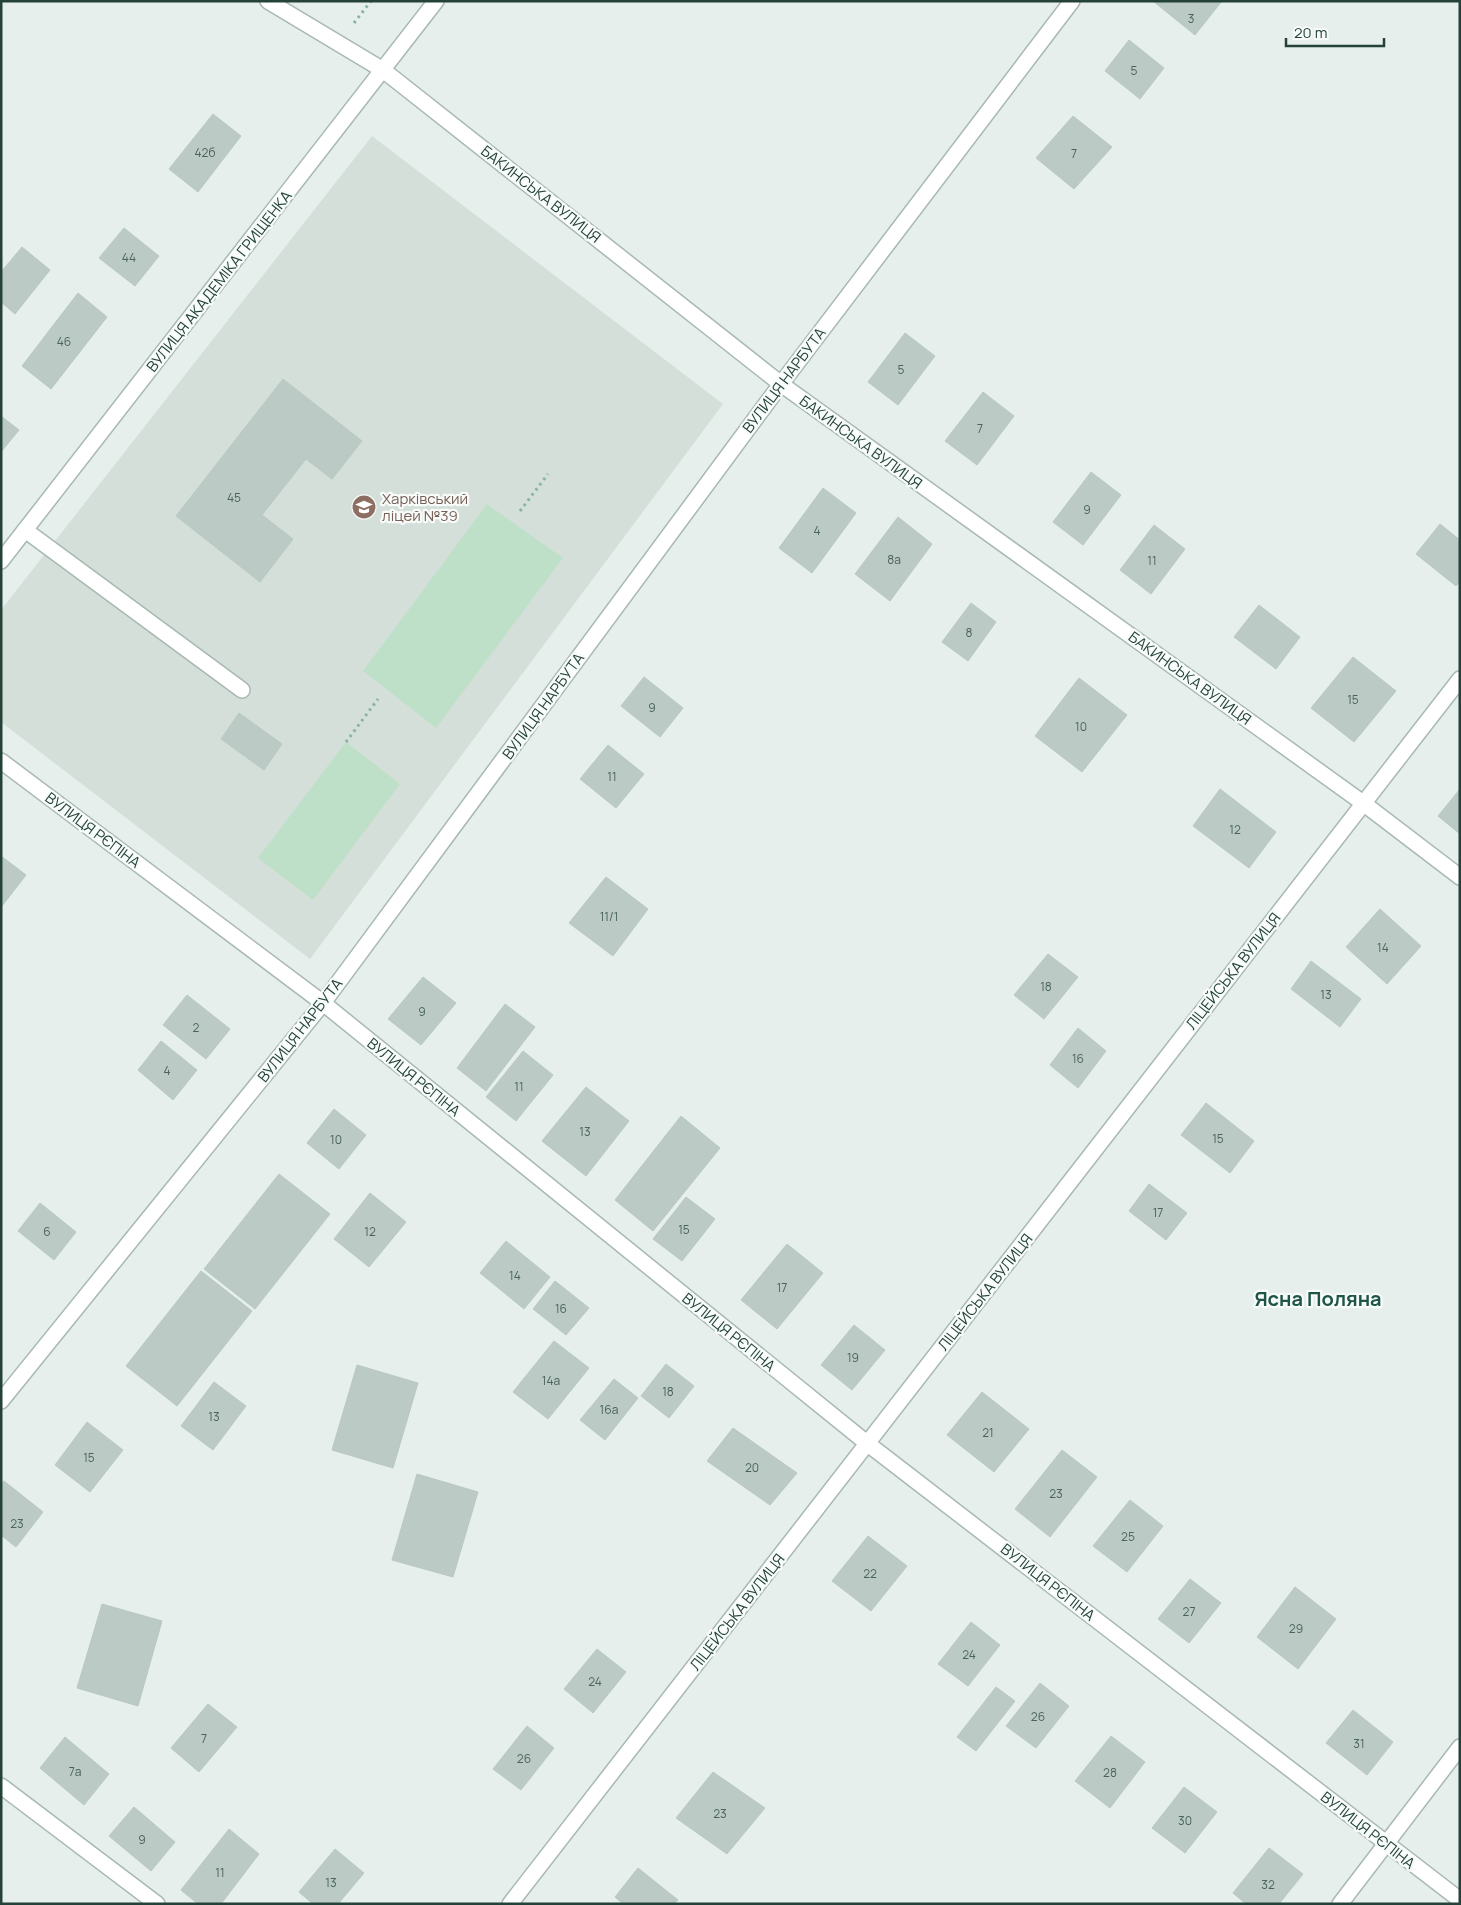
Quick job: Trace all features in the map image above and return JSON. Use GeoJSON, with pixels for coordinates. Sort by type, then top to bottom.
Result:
{"type":"FeatureCollection","features":[{"type":"Feature","properties":{"kind":"street","name":"БАКИНСЬКА ВУЛИЦЯ"},"geometry":{"type":"LineString","coordinates":[[268,1],[383,70],[781,384],[1363,802],[1460,877]]}},
{"type":"Feature","properties":{"kind":"street","name":"ВУЛИЦЯ АКАДЕМІКА ГРИЩЕНКА"},"geometry":{"type":"LineString","coordinates":[[1,561],[436,1]]}},
{"type":"Feature","properties":{"kind":"street","name":"ВУЛИЦЯ НАРБУТА"},"geometry":{"type":"LineString","coordinates":[[1,1401],[323,1003],[781,384],[1072,1]]}},
{"type":"Feature","properties":{"kind":"street"},"geometry":{"type":"LineString","coordinates":[[25,530],[242,690]]}},
{"type":"Feature","properties":{"kind":"street","name":"ЛІЦЕЙСЬКА ВУЛИЦЯ"},"geometry":{"type":"LineString","coordinates":[[510,1904],[1460,679]]}},
{"type":"Feature","properties":{"kind":"street","name":"ВУЛИЦЯ РЄПІНА"},"geometry":{"type":"LineString","coordinates":[[1,761],[323,1003],[868,1444],[1460,1900]]}},
{"type":"Feature","properties":{"kind":"street"},"geometry":{"type":"LineString","coordinates":[[1340,1904],[1460,1747]]}},
{"type":"Feature","properties":{"kind":"street"},"geometry":{"type":"LineString","coordinates":[[1,1786],[157,1904]]}},
{"type":"Feature","properties":{"kind":"path"},"geometry":{"type":"LineString","coordinates":[[520,511],[548,474]]}},
{"type":"Feature","properties":{"kind":"path"},"geometry":{"type":"LineString","coordinates":[[346,742],[378,699]]}},
{"type":"Feature","properties":{"kind":"shaded area","name":"Харківський ліцей №39"},"geometry":{"type":"Polygon","coordinates":[[[372,136],[723,404],[310,959],[1,722],[1,610],[372,136]]]}},
{"type":"Feature","properties":{"kind":"green space"},"geometry":{"type":"Polygon","coordinates":[[[487,504],[563,558],[436,728],[363,671],[487,504]]]}},
{"type":"Feature","properties":{"kind":"green space"},"geometry":{"type":"Polygon","coordinates":[[[346,742],[400,784],[313,900],[258,858],[346,742]]]}},
{"type":"Feature","properties":{"kind":"building"},"geometry":{"type":"Polygon","coordinates":[[[1153,1],[1222,1],[1195,35],[1153,1]]]}},
{"type":"Feature","properties":{"kind":"building"},"geometry":{"type":"Polygon","coordinates":[[[1129,40],[1164,68],[1140,99],[1105,71],[1129,40]]]}},
{"type":"Feature","properties":{"kind":"building"},"geometry":{"type":"Polygon","coordinates":[[[213,114],[241,136],[198,192],[169,169],[213,114]]]}},
{"type":"Feature","properties":{"kind":"building"},"geometry":{"type":"Polygon","coordinates":[[[1073,116],[1112,147],[1074,189],[1036,158],[1073,116]]]}},
{"type":"Feature","properties":{"kind":"building"},"geometry":{"type":"Polygon","coordinates":[[[124,228],[159,256],[135,286],[99,258],[124,228]]]}},
{"type":"Feature","properties":{"kind":"building"},"geometry":{"type":"Polygon","coordinates":[[[22,247],[50,270],[15,314],[1,302],[1,272],[22,247]]]}},
{"type":"Feature","properties":{"kind":"building"},"geometry":{"type":"Polygon","coordinates":[[[78,293],[107,317],[51,389],[22,366],[78,293]]]}},
{"type":"Feature","properties":{"kind":"building"},"geometry":{"type":"Polygon","coordinates":[[[905,333],[935,356],[898,405],[868,382],[905,333]]]}},
{"type":"Feature","properties":{"kind":"building"},"geometry":{"type":"Polygon","coordinates":[[[283,379],[362,441],[332,479],[306,459],[262,515],[293,539],[260,582],[176,516],[283,379]]]}},
{"type":"Feature","properties":{"kind":"building"},"geometry":{"type":"Polygon","coordinates":[[[983,392],[1014,416],[977,465],[945,441],[983,392]]]}},
{"type":"Feature","properties":{"kind":"building"},"geometry":{"type":"Polygon","coordinates":[[[1,416],[19,430],[1,452],[1,416]]]}},
{"type":"Feature","properties":{"kind":"building"},"geometry":{"type":"Polygon","coordinates":[[[1091,472],[1121,495],[1083,545],[1053,522],[1091,472]]]}},
{"type":"Feature","properties":{"kind":"building"},"geometry":{"type":"Polygon","coordinates":[[[823,488],[856,513],[812,573],[779,548],[823,488]]]}},
{"type":"Feature","properties":{"kind":"building"},"geometry":{"type":"Polygon","coordinates":[[[898,517],[932,544],[890,601],[855,574],[898,517]]]}},
{"type":"Feature","properties":{"kind":"building"},"geometry":{"type":"Polygon","coordinates":[[[1440,524],[1460,540],[1460,582],[1456,586],[1416,554],[1440,524]]]}},
{"type":"Feature","properties":{"kind":"building"},"geometry":{"type":"Polygon","coordinates":[[[1154,525],[1185,549],[1151,594],[1120,570],[1154,525]]]}},
{"type":"Feature","properties":{"kind":"building"},"geometry":{"type":"Polygon","coordinates":[[[971,603],[996,622],[968,661],[942,642],[971,603]]]}},
{"type":"Feature","properties":{"kind":"building"},"geometry":{"type":"Polygon","coordinates":[[[1259,605],[1300,637],[1276,669],[1234,637],[1259,605]]]}},
{"type":"Feature","properties":{"kind":"building"},"geometry":{"type":"Polygon","coordinates":[[[1353,657],[1396,691],[1354,742],[1311,708],[1353,657]]]}},
{"type":"Feature","properties":{"kind":"building"},"geometry":{"type":"Polygon","coordinates":[[[644,677],[683,708],[660,737],[621,706],[644,677]]]}},
{"type":"Feature","properties":{"kind":"building"},"geometry":{"type":"Polygon","coordinates":[[[1079,678],[1127,715],[1082,772],[1035,736],[1079,678]]]}},
{"type":"Feature","properties":{"kind":"building"},"geometry":{"type":"Polygon","coordinates":[[[239,713],[282,744],[264,770],[221,739],[239,713]]]}},
{"type":"Feature","properties":{"kind":"building"},"geometry":{"type":"Polygon","coordinates":[[[608,745],[644,774],[616,808],[580,779],[608,745]]]}},
{"type":"Feature","properties":{"kind":"building"},"geometry":{"type":"Polygon","coordinates":[[[1220,789],[1276,832],[1249,868],[1193,826],[1220,789]]]}},
{"type":"Feature","properties":{"kind":"building"},"geometry":{"type":"Polygon","coordinates":[[[1460,789],[1460,834],[1438,816],[1460,789]]]}},
{"type":"Feature","properties":{"kind":"building"},"geometry":{"type":"Polygon","coordinates":[[[1,856],[26,875],[2,906],[1,906],[1,856]]]}},
{"type":"Feature","properties":{"kind":"building"},"geometry":{"type":"Polygon","coordinates":[[[606,877],[648,909],[613,956],[569,923],[606,877]]]}},
{"type":"Feature","properties":{"kind":"building"},"geometry":{"type":"Polygon","coordinates":[[[1380,909],[1421,946],[1387,984],[1346,947],[1380,909]]]}},
{"type":"Feature","properties":{"kind":"building"},"geometry":{"type":"Polygon","coordinates":[[[1048,954],[1078,977],[1044,1019],[1014,995],[1048,954]]]}},
{"type":"Feature","properties":{"kind":"building"},"geometry":{"type":"Polygon","coordinates":[[[1311,961],[1361,999],[1340,1027],[1291,989],[1311,961]]]}},
{"type":"Feature","properties":{"kind":"building"},"geometry":{"type":"Polygon","coordinates":[[[423,977],[456,1003],[421,1045],[388,1019],[423,977]]]}},
{"type":"Feature","properties":{"kind":"building"},"geometry":{"type":"Polygon","coordinates":[[[187,995],[230,1029],[206,1059],[163,1025],[187,995]]]}},
{"type":"Feature","properties":{"kind":"building"},"geometry":{"type":"Polygon","coordinates":[[[505,1004],[535,1027],[486,1091],[457,1068],[505,1004]]]}},
{"type":"Feature","properties":{"kind":"building"},"geometry":{"type":"Polygon","coordinates":[[[1078,1028],[1106,1051],[1078,1088],[1050,1065],[1078,1028]]]}},
{"type":"Feature","properties":{"kind":"building"},"geometry":{"type":"Polygon","coordinates":[[[161,1041],[197,1070],[173,1100],[138,1070],[161,1041]]]}},
{"type":"Feature","properties":{"kind":"building"},"geometry":{"type":"Polygon","coordinates":[[[523,1051],[553,1075],[516,1121],[486,1097],[523,1051]]]}},
{"type":"Feature","properties":{"kind":"building"},"geometry":{"type":"Polygon","coordinates":[[[586,1087],[629,1121],[586,1176],[542,1141],[586,1087]]]}},
{"type":"Feature","properties":{"kind":"building"},"geometry":{"type":"Polygon","coordinates":[[[1206,1103],[1254,1141],[1230,1173],[1181,1135],[1206,1103]]]}},
{"type":"Feature","properties":{"kind":"building"},"geometry":{"type":"Polygon","coordinates":[[[334,1109],[366,1135],[339,1169],[307,1143],[334,1109]]]}},
{"type":"Feature","properties":{"kind":"building"},"geometry":{"type":"Polygon","coordinates":[[[681,1116],[720,1148],[653,1231],[615,1200],[681,1116]]]}},
{"type":"Feature","properties":{"kind":"building"},"geometry":{"type":"Polygon","coordinates":[[[279,1174],[330,1214],[255,1309],[204,1269],[279,1174]]]}},
{"type":"Feature","properties":{"kind":"building"},"geometry":{"type":"Polygon","coordinates":[[[1149,1184],[1187,1213],[1166,1240],[1129,1211],[1149,1184]]]}},
{"type":"Feature","properties":{"kind":"building"},"geometry":{"type":"Polygon","coordinates":[[[370,1193],[406,1222],[369,1267],[334,1239],[370,1193]]]}},
{"type":"Feature","properties":{"kind":"building"},"geometry":{"type":"Polygon","coordinates":[[[686,1197],[715,1219],[682,1261],[653,1239],[686,1197]]]}},
{"type":"Feature","properties":{"kind":"building"},"geometry":{"type":"Polygon","coordinates":[[[40,1203],[76,1232],[54,1260],[18,1231],[40,1203]]]}},
{"type":"Feature","properties":{"kind":"building"},"geometry":{"type":"Polygon","coordinates":[[[506,1241],[550,1277],[524,1309],[480,1273],[506,1241]]]}},
{"type":"Feature","properties":{"kind":"building"},"geometry":{"type":"Polygon","coordinates":[[[787,1244],[823,1273],[777,1329],[741,1300],[787,1244]]]}},
{"type":"Feature","properties":{"kind":"building"},"geometry":{"type":"Polygon","coordinates":[[[201,1271],[252,1311],[177,1406],[126,1366],[201,1271]]]}},
{"type":"Feature","properties":{"kind":"building"},"geometry":{"type":"Polygon","coordinates":[[[555,1281],[589,1308],[566,1335],[533,1309],[555,1281]]]}},
{"type":"Feature","properties":{"kind":"building"},"geometry":{"type":"Polygon","coordinates":[[[854,1325],[885,1350],[852,1390],[821,1365],[854,1325]]]}},
{"type":"Feature","properties":{"kind":"building"},"geometry":{"type":"Polygon","coordinates":[[[554,1341],[589,1368],[548,1419],[513,1392],[554,1341]]]}},
{"type":"Feature","properties":{"kind":"building"},"geometry":{"type":"Polygon","coordinates":[[[666,1364],[694,1386],[669,1418],[641,1396],[666,1364]]]}},
{"type":"Feature","properties":{"kind":"building"},"geometry":{"type":"Polygon","coordinates":[[[357,1365],[418,1383],[393,1468],[332,1450],[357,1365]]]}},
{"type":"Feature","properties":{"kind":"building"},"geometry":{"type":"Polygon","coordinates":[[[614,1379],[638,1398],[605,1440],[580,1420],[614,1379]]]}},
{"type":"Feature","properties":{"kind":"building"},"geometry":{"type":"Polygon","coordinates":[[[214,1382],[246,1406],[213,1450],[181,1426],[214,1382]]]}},
{"type":"Feature","properties":{"kind":"building"},"geometry":{"type":"Polygon","coordinates":[[[982,1392],[1029,1429],[994,1472],[947,1435],[982,1392]]]}},
{"type":"Feature","properties":{"kind":"building"},"geometry":{"type":"Polygon","coordinates":[[[87,1422],[123,1450],[90,1492],[55,1465],[87,1422]]]}},
{"type":"Feature","properties":{"kind":"building"},"geometry":{"type":"Polygon","coordinates":[[[733,1428],[797,1473],[770,1505],[707,1461],[733,1428]]]}},
{"type":"Feature","properties":{"kind":"building"},"geometry":{"type":"Polygon","coordinates":[[[1062,1450],[1097,1477],[1050,1537],[1015,1509],[1062,1450]]]}},
{"type":"Feature","properties":{"kind":"building"},"geometry":{"type":"Polygon","coordinates":[[[417,1474],[478,1492],[453,1577],[392,1560],[417,1474]]]}},
{"type":"Feature","properties":{"kind":"building"},"geometry":{"type":"Polygon","coordinates":[[[4,1481],[43,1512],[16,1547],[1,1535],[1,1485],[4,1481]]]}},
{"type":"Feature","properties":{"kind":"building"},"geometry":{"type":"Polygon","coordinates":[[[1130,1500],[1163,1526],[1127,1572],[1093,1546],[1130,1500]]]}},
{"type":"Feature","properties":{"kind":"building"},"geometry":{"type":"Polygon","coordinates":[[[868,1536],[907,1566],[871,1611],[832,1581],[868,1536]]]}},
{"type":"Feature","properties":{"kind":"building"},"geometry":{"type":"Polygon","coordinates":[[[1190,1579],[1221,1603],[1189,1643],[1158,1619],[1190,1579]]]}},
{"type":"Feature","properties":{"kind":"building"},"geometry":{"type":"Polygon","coordinates":[[[1295,1587],[1336,1619],[1298,1669],[1257,1637],[1295,1587]]]}},
{"type":"Feature","properties":{"kind":"building"},"geometry":{"type":"Polygon","coordinates":[[[102,1604],[162,1621],[138,1706],[77,1688],[102,1604]]]}},
{"type":"Feature","properties":{"kind":"building"},"geometry":{"type":"Polygon","coordinates":[[[971,1622],[1000,1645],[968,1686],[938,1664],[971,1622]]]}},
{"type":"Feature","properties":{"kind":"building"},"geometry":{"type":"Polygon","coordinates":[[[597,1649],[626,1672],[593,1713],[564,1689],[597,1649]]]}},
{"type":"Feature","properties":{"kind":"building"},"geometry":{"type":"Polygon","coordinates":[[[1040,1683],[1069,1706],[1036,1748],[1006,1726],[1040,1683]]]}},
{"type":"Feature","properties":{"kind":"building"},"geometry":{"type":"Polygon","coordinates":[[[996,1687],[1015,1701],[976,1751],[957,1737],[996,1687]]]}},
{"type":"Feature","properties":{"kind":"building"},"geometry":{"type":"Polygon","coordinates":[[[208,1704],[237,1727],[199,1772],[171,1748],[208,1704]]]}},
{"type":"Feature","properties":{"kind":"building"},"geometry":{"type":"Polygon","coordinates":[[[1353,1710],[1393,1742],[1367,1775],[1326,1743],[1353,1710]]]}},
{"type":"Feature","properties":{"kind":"building"},"geometry":{"type":"Polygon","coordinates":[[[527,1726],[554,1748],[521,1790],[493,1769],[527,1726]]]}},
{"type":"Feature","properties":{"kind":"building"},"geometry":{"type":"Polygon","coordinates":[[[1111,1736],[1145,1762],[1110,1808],[1075,1781],[1111,1736]]]}},
{"type":"Feature","properties":{"kind":"building"},"geometry":{"type":"Polygon","coordinates":[[[65,1737],[109,1774],[84,1805],[40,1768],[65,1737]]]}},
{"type":"Feature","properties":{"kind":"building"},"geometry":{"type":"Polygon","coordinates":[[[713,1772],[765,1808],[727,1854],[676,1818],[713,1772]]]}},
{"type":"Feature","properties":{"kind":"building"},"geometry":{"type":"Polygon","coordinates":[[[1184,1787],[1217,1812],[1185,1853],[1152,1828],[1184,1787]]]}},
{"type":"Feature","properties":{"kind":"building"},"geometry":{"type":"Polygon","coordinates":[[[134,1807],[175,1842],[151,1871],[109,1836],[134,1807]]]}},
{"type":"Feature","properties":{"kind":"building"},"geometry":{"type":"Polygon","coordinates":[[[229,1829],[259,1854],[221,1904],[198,1904],[181,1890],[229,1829]]]}},
{"type":"Feature","properties":{"kind":"building"},"geometry":{"type":"Polygon","coordinates":[[[1269,1848],[1303,1874],[1279,1904],[1246,1904],[1233,1893],[1269,1848]]]}},
{"type":"Feature","properties":{"kind":"building"},"geometry":{"type":"Polygon","coordinates":[[[335,1849],[364,1873],[338,1904],[313,1904],[299,1892],[335,1849]]]}},
{"type":"Feature","properties":{"kind":"building"},"geometry":{"type":"Polygon","coordinates":[[[638,1868],[678,1900],[674,1904],[623,1904],[615,1897],[638,1868]]]}},
{"type":"Feature","properties":{"kind":"place","name":"Харківський ліцей №39"},"geometry":{"type":"Point","coordinates":[364,507]}},
{"type":"Feature","properties":{"kind":"district","name":"Ясна Поляна"},"geometry":{"type":"Point","coordinates":[1318,1298]}}]}
